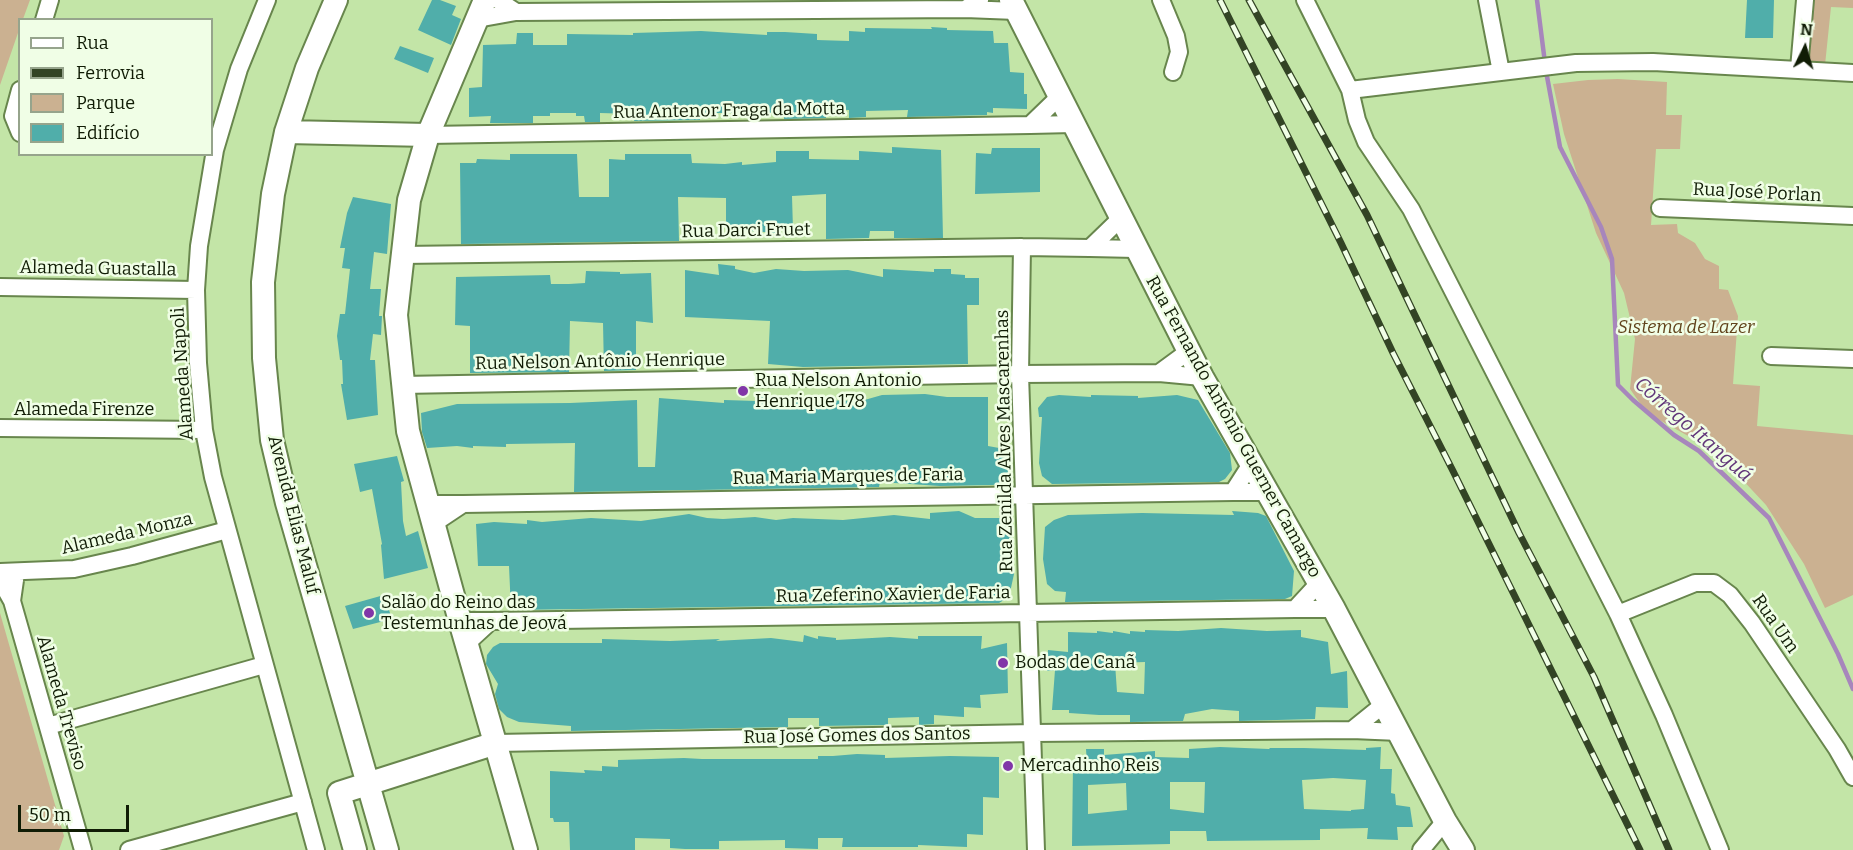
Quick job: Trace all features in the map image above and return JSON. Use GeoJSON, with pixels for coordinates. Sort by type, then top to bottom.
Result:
{"type":"FeatureCollection","features":[{"type":"Feature","properties":{"kind":"street"},"geometry":{"type":"LineString","coordinates":[[45,18],[50,0]]}},
{"type":"Feature","properties":{"kind":"street","name":"Avenida Elias Maluf"},"geometry":{"type":"LineString","coordinates":[[336,0],[307,68],[286,132],[273,194],[263,282],[264,358],[272,440],[287,502],[387,850]]}},
{"type":"Feature","properties":{"kind":"street"},"geometry":{"type":"LineString","coordinates":[[498,0],[516,12]]}},
{"type":"Feature","properties":{"kind":"street"},"geometry":{"type":"LineString","coordinates":[[965,9],[980,0]]}},
{"type":"Feature","properties":{"kind":"street"},"geometry":{"type":"LineString","coordinates":[[1161,0],[1176,36],[1179,52],[1173,72]]}},
{"type":"Feature","properties":{"kind":"street"},"geometry":{"type":"LineString","coordinates":[[1305,0],[1350,90],[1357,120],[1366,142],[1411,209],[1618,614],[1664,715],[1720,850]]}},
{"type":"Feature","properties":{"kind":"street"},"geometry":{"type":"LineString","coordinates":[[1487,0],[1501,72]]}},
{"type":"Feature","properties":{"kind":"street"},"geometry":{"type":"LineString","coordinates":[[1799,69],[1805,0]]}},
{"type":"Feature","properties":{"kind":"street","name":"Alameda Napoli"},"geometry":{"type":"LineString","coordinates":[[213,150],[262,3]]}},
{"type":"Feature","properties":{"kind":"street"},"geometry":{"type":"LineString","coordinates":[[526,850],[466,644],[408,431],[396,315],[409,200],[428,135],[481,10],[516,12],[965,9],[1014,5]]}},
{"type":"Feature","properties":{"kind":"street","name":"Rua Fernando Antônio Guerner Camargo"},"geometry":{"type":"LineString","coordinates":[[1014,5],[1202,377],[1334,609],[1445,821],[1463,850]]}},
{"type":"Feature","properties":{"kind":"street"},"geometry":{"type":"LineString","coordinates":[[1350,90],[1561,64],[1653,62],[1853,73]]}},
{"type":"Feature","properties":{"kind":"street"},"geometry":{"type":"LineString","coordinates":[[18,97],[13,116],[18,132]]}},
{"type":"Feature","properties":{"kind":"street"},"geometry":{"type":"LineString","coordinates":[[1030,125],[1059,97]]}},
{"type":"Feature","properties":{"kind":"street","name":"Rua Antenor Fraga da Motta"},"geometry":{"type":"LineString","coordinates":[[428,135],[1073,124]]}},
{"type":"Feature","properties":{"kind":"street"},"geometry":{"type":"LineString","coordinates":[[286,132],[428,135]]}},
{"type":"Feature","properties":{"kind":"street","name":"Alameda Napoli"},"geometry":{"type":"LineString","coordinates":[[212,156],[199,246],[196,290],[198,363],[204,430],[227,530],[316,850]]}},
{"type":"Feature","properties":{"kind":"street","name":"Rua José Porlan"},"geometry":{"type":"LineString","coordinates":[[1660,208],[1853,216]]}},
{"type":"Feature","properties":{"kind":"street"},"geometry":{"type":"LineString","coordinates":[[1090,248],[1121,218]]}},
{"type":"Feature","properties":{"kind":"street","name":"Rua Darci Fruet"},"geometry":{"type":"LineString","coordinates":[[402,255],[1022,246],[1136,249]]}},
{"type":"Feature","properties":{"kind":"street","name":"Rua Zenilda Alves Mascarenhas"},"geometry":{"type":"LineString","coordinates":[[1022,246],[1020,374],[1027,612],[1034,733],[1036,850]]}},
{"type":"Feature","properties":{"kind":"street","name":"Alameda Guastalla"},"geometry":{"type":"LineString","coordinates":[[0,287],[196,290]]}},
{"type":"Feature","properties":{"kind":"street"},"geometry":{"type":"LineString","coordinates":[[1159,374],[1189,351]]}},
{"type":"Feature","properties":{"kind":"street"},"geometry":{"type":"LineString","coordinates":[[1771,356],[1853,360]]}},
{"type":"Feature","properties":{"kind":"street","name":"Rua Nelson Antônio Henrique"},"geometry":{"type":"LineString","coordinates":[[402,385],[1020,374],[1159,374],[1202,377]]}},
{"type":"Feature","properties":{"kind":"street","name":"Alameda Firenze"},"geometry":{"type":"LineString","coordinates":[[0,429],[204,430]]}},
{"type":"Feature","properties":{"kind":"street"},"geometry":{"type":"LineString","coordinates":[[1233,492],[1251,465]]}},
{"type":"Feature","properties":{"kind":"street","name":"Rua Maria Marques de Faria"},"geometry":{"type":"LineString","coordinates":[[430,514],[464,504],[1266,492]]}},
{"type":"Feature","properties":{"kind":"street","name":"Alameda Monza"},"geometry":{"type":"LineString","coordinates":[[8,573],[74,569],[227,530]]}},
{"type":"Feature","properties":{"kind":"street","name":"Alameda Treviso"},"geometry":{"type":"LineString","coordinates":[[8,573],[12,601],[83,850]]}},
{"type":"Feature","properties":{"kind":"street","name":"Alameda Treviso"},"geometry":{"type":"LineString","coordinates":[[0,580],[12,601]]}},
{"type":"Feature","properties":{"kind":"street"},"geometry":{"type":"LineString","coordinates":[[1295,609],[1319,583]]}},
{"type":"Feature","properties":{"kind":"street","name":"Rua Um"},"geometry":{"type":"LineString","coordinates":[[1618,614],[1695,583],[1714,583],[1730,594],[1837,749],[1853,777]]}},
{"type":"Feature","properties":{"kind":"street","name":"Rua Zeferino Xavier de Faria"},"geometry":{"type":"LineString","coordinates":[[460,621],[1334,609]]}},
{"type":"Feature","properties":{"kind":"street"},"geometry":{"type":"LineString","coordinates":[[466,644],[491,621]]}},
{"type":"Feature","properties":{"kind":"street"},"geometry":{"type":"LineString","coordinates":[[48,726],[264,665]]}},
{"type":"Feature","properties":{"kind":"street"},"geometry":{"type":"LineString","coordinates":[[1352,730],[1383,705]]}},
{"type":"Feature","properties":{"kind":"street","name":"Rua José Gomes dos Santos"},"geometry":{"type":"LineString","coordinates":[[368,783],[496,743],[1034,733],[1352,730],[1399,732]]}},
{"type":"Feature","properties":{"kind":"street"},"geometry":{"type":"LineString","coordinates":[[355,850],[339,793],[368,783]]}},
{"type":"Feature","properties":{"kind":"street"},"geometry":{"type":"LineString","coordinates":[[129,850],[303,802]]}},
{"type":"Feature","properties":{"kind":"street"},"geometry":{"type":"LineString","coordinates":[[1421,850],[1445,821]]}},
{"type":"Feature","properties":{"kind":"green space"},"geometry":{"type":"Polygon","coordinates":[[[0,0],[30,0],[23,18],[18,18],[18,33],[0,85],[0,0]]]}},
{"type":"Feature","properties":{"kind":"green space"},"geometry":{"type":"Polygon","coordinates":[[[1814,0],[1853,0],[1853,8],[1831,7],[1825,65],[1808,64],[1814,0]]]}},
{"type":"Feature","properties":{"kind":"green space","name":"Sistema de Lazer"},"geometry":{"type":"Polygon","coordinates":[[[1618,79],[1667,82],[1666,115],[1682,115],[1680,149],[1656,149],[1651,225],[1677,224],[1678,233],[1695,243],[1705,259],[1719,266],[1719,289],[1728,290],[1738,316],[1733,384],[1760,386],[1757,426],[1853,435],[1853,595],[1825,608],[1804,564],[1766,505],[1724,460],[1690,437],[1647,413],[1630,389],[1635,339],[1624,293],[1596,233],[1564,134],[1553,84],[1618,79]]]}},
{"type":"Feature","properties":{"kind":"green space"},"geometry":{"type":"Polygon","coordinates":[[[0,613],[64,836],[59,850],[0,850],[0,613]]]}},
{"type":"Feature","properties":{"kind":"building"},"geometry":{"type":"Polygon","coordinates":[[[432,0],[440,0],[456,6],[452,15],[461,19],[451,45],[418,30],[432,0]]]}},
{"type":"Feature","properties":{"kind":"building"},"geometry":{"type":"Polygon","coordinates":[[[1747,0],[1774,0],[1773,38],[1745,38],[1747,0]]]}},
{"type":"Feature","properties":{"kind":"building"},"geometry":{"type":"Polygon","coordinates":[[[931,27],[947,28],[947,30],[993,31],[994,43],[1008,43],[1010,72],[1024,73],[1027,109],[993,108],[993,113],[987,112],[987,115],[907,117],[908,110],[866,111],[866,117],[849,118],[849,110],[825,109],[826,118],[784,119],[784,113],[700,113],[700,120],[634,121],[634,114],[600,113],[600,122],[585,122],[584,116],[576,116],[576,113],[550,113],[550,116],[533,116],[533,123],[490,123],[491,116],[469,117],[469,88],[482,87],[483,45],[516,44],[517,33],[533,33],[533,45],[567,45],[567,34],[633,35],[633,33],[701,31],[767,35],[767,32],[817,34],[817,40],[849,41],[849,31],[865,32],[865,28],[932,29],[931,27]]]}},
{"type":"Feature","properties":{"kind":"building"},"geometry":{"type":"Polygon","coordinates":[[[400,46],[434,58],[428,73],[394,59],[400,46]]]}},
{"type":"Feature","properties":{"kind":"building"},"geometry":{"type":"Polygon","coordinates":[[[892,147],[941,150],[943,238],[894,238],[894,231],[870,231],[869,238],[826,239],[826,194],[792,196],[793,230],[776,230],[776,233],[726,229],[726,198],[678,197],[679,241],[461,244],[460,163],[476,163],[477,159],[510,160],[510,154],[577,154],[579,197],[609,197],[609,159],[625,160],[625,154],[691,154],[692,163],[742,162],[742,165],[776,162],[776,151],[809,151],[809,159],[859,160],[859,151],[892,153],[892,147]]]}},
{"type":"Feature","properties":{"kind":"building"},"geometry":{"type":"Polygon","coordinates":[[[992,148],[1040,148],[1040,192],[975,194],[976,153],[991,154],[992,148]]]}},
{"type":"Feature","properties":{"kind":"building"},"geometry":{"type":"Polygon","coordinates":[[[353,197],[391,204],[387,254],[374,252],[370,289],[381,289],[379,316],[382,316],[381,335],[373,334],[370,360],[375,360],[378,415],[347,420],[341,384],[343,384],[342,360],[340,360],[337,336],[340,314],[345,314],[350,269],[342,268],[345,248],[340,248],[347,213],[353,197]]]}},
{"type":"Feature","properties":{"kind":"building"},"geometry":{"type":"Polygon","coordinates":[[[718,264],[735,266],[735,269],[754,273],[776,269],[848,270],[883,277],[883,269],[934,272],[934,269],[951,269],[951,274],[965,275],[965,278],[979,278],[979,305],[967,305],[968,364],[803,367],[768,364],[770,321],[685,317],[685,270],[719,275],[718,264]]]}},
{"type":"Feature","properties":{"kind":"building"},"geometry":{"type":"Polygon","coordinates":[[[586,271],[620,272],[620,274],[651,273],[653,323],[636,321],[636,370],[604,371],[603,323],[570,321],[569,372],[470,373],[470,326],[455,325],[456,277],[550,275],[551,284],[569,284],[585,283],[586,271]]]}},
{"type":"Feature","properties":{"kind":"building"},"geometry":{"type":"Polygon","coordinates":[[[925,394],[947,397],[988,397],[988,446],[1010,450],[1007,481],[993,485],[940,486],[880,482],[879,487],[574,492],[575,443],[427,448],[422,432],[421,413],[457,404],[637,400],[638,467],[655,467],[659,398],[724,403],[724,400],[757,401],[757,396],[861,401],[882,395],[925,394]]]}},
{"type":"Feature","properties":{"kind":"building"},"geometry":{"type":"Polygon","coordinates":[[[1059,395],[1138,396],[1138,398],[1177,395],[1198,400],[1230,453],[1232,470],[1225,479],[1219,482],[1052,484],[1042,476],[1039,463],[1042,417],[1039,417],[1038,408],[1047,397],[1059,395]]]}},
{"type":"Feature","properties":{"kind":"building"},"geometry":{"type":"Polygon","coordinates":[[[397,456],[404,481],[401,482],[406,536],[418,531],[428,568],[384,579],[382,544],[372,489],[360,492],[354,464],[397,456]]]}},
{"type":"Feature","properties":{"kind":"building"},"geometry":{"type":"Polygon","coordinates":[[[959,511],[975,518],[1000,518],[1010,525],[1014,574],[1009,597],[999,603],[511,610],[509,566],[478,566],[476,524],[494,522],[527,524],[527,520],[542,522],[591,518],[641,521],[689,514],[723,519],[755,517],[776,520],[793,518],[843,520],[894,515],[930,519],[930,513],[959,511]]]}},
{"type":"Feature","properties":{"kind":"building"},"geometry":{"type":"Polygon","coordinates":[[[1232,511],[1258,513],[1266,516],[1294,571],[1292,596],[1285,599],[1065,602],[1066,592],[1055,591],[1047,584],[1043,559],[1045,527],[1054,520],[1068,515],[1142,513],[1234,515],[1232,511]]]}},
{"type":"Feature","properties":{"kind":"building","name":"Salão do Reino das Testemunhas de Jeová"},"geometry":{"type":"Polygon","coordinates":[[[384,595],[392,619],[353,629],[345,606],[384,595]]]}},
{"type":"Feature","properties":{"kind":"building"},"geometry":{"type":"Polygon","coordinates":[[[1221,628],[1267,631],[1301,630],[1301,637],[1328,642],[1331,674],[1347,671],[1348,708],[1316,707],[1315,719],[1239,721],[1239,711],[1212,709],[1185,714],[1183,721],[1130,722],[1130,715],[1099,715],[1052,710],[1055,670],[1047,671],[1048,650],[1068,652],[1068,632],[1113,633],[1113,631],[1130,634],[1130,631],[1145,632],[1145,630],[1178,631],[1221,628]],[[1145,662],[1115,663],[1117,692],[1144,694],[1145,662]]]}},
{"type":"Feature","properties":{"kind":"building"},"geometry":{"type":"Polygon","coordinates":[[[804,635],[818,639],[818,636],[836,638],[836,640],[982,636],[981,649],[1007,643],[1008,693],[980,695],[981,708],[964,707],[964,717],[934,715],[934,724],[919,725],[919,717],[888,718],[888,725],[819,726],[819,718],[788,718],[788,727],[571,731],[571,726],[519,722],[507,717],[499,709],[495,694],[498,684],[486,664],[487,655],[493,647],[500,643],[602,643],[602,639],[670,641],[720,639],[716,641],[771,638],[803,642],[804,635]]]}},
{"type":"Feature","properties":{"kind":"building"},"geometry":{"type":"Polygon","coordinates":[[[1220,747],[1366,750],[1366,748],[1381,747],[1380,769],[1392,769],[1391,793],[1395,794],[1396,805],[1410,807],[1413,827],[1397,827],[1398,840],[1367,839],[1368,828],[1320,829],[1320,840],[1207,841],[1206,831],[1170,831],[1170,844],[1072,846],[1073,765],[1087,764],[1086,749],[1104,749],[1104,755],[1155,751],[1155,757],[1189,758],[1189,749],[1220,747]],[[1333,778],[1302,780],[1304,809],[1351,811],[1364,809],[1366,780],[1333,778]],[[1170,782],[1170,809],[1204,813],[1205,782],[1170,782]],[[1126,783],[1088,785],[1088,814],[1127,810],[1126,783]]]}},
{"type":"Feature","properties":{"kind":"building"},"geometry":{"type":"Polygon","coordinates":[[[885,755],[885,758],[999,757],[999,798],[983,797],[983,835],[967,834],[967,847],[918,845],[918,847],[842,847],[843,838],[818,838],[818,849],[785,848],[785,840],[719,841],[719,849],[685,849],[670,848],[670,839],[635,838],[635,850],[570,850],[569,822],[554,822],[553,818],[550,818],[550,771],[585,773],[584,770],[602,771],[602,766],[618,767],[618,760],[818,759],[818,756],[885,755]]]}},
{"type":"Feature","properties":{"kind":"waterway","name":"Córrego Itanguá"},"geometry":{"type":"LineString","coordinates":[[1537,0],[1545,63]]}},
{"type":"Feature","properties":{"kind":"waterway","name":"Córrego Itanguá"},"geometry":{"type":"LineString","coordinates":[[1546,71],[1560,147],[1601,227],[1612,259],[1618,385],[1674,435],[1699,451],[1769,518],[1838,654],[1853,689]]}},
{"type":"Feature","properties":{"kind":"railway"},"geometry":{"type":"LineString","coordinates":[[1220,0],[1640,850]]}},
{"type":"Feature","properties":{"kind":"railway"},"geometry":{"type":"LineString","coordinates":[[1249,0],[1367,215],[1519,533],[1594,677],[1669,850]]}},
{"type":"Feature","properties":{"kind":"place","name":"Rua Nelson Antonio Henrique 178"},"geometry":{"type":"Point","coordinates":[743,391]}},
{"type":"Feature","properties":{"kind":"place","name":"Salão do Reino das Testemunhas de Jeová"},"geometry":{"type":"Point","coordinates":[369,613]}},
{"type":"Feature","properties":{"kind":"place","name":"Bodas de Canã"},"geometry":{"type":"Point","coordinates":[1003,663]}},
{"type":"Feature","properties":{"kind":"place","name":"Mercadinho Reis"},"geometry":{"type":"Point","coordinates":[1008,766]}}]}
